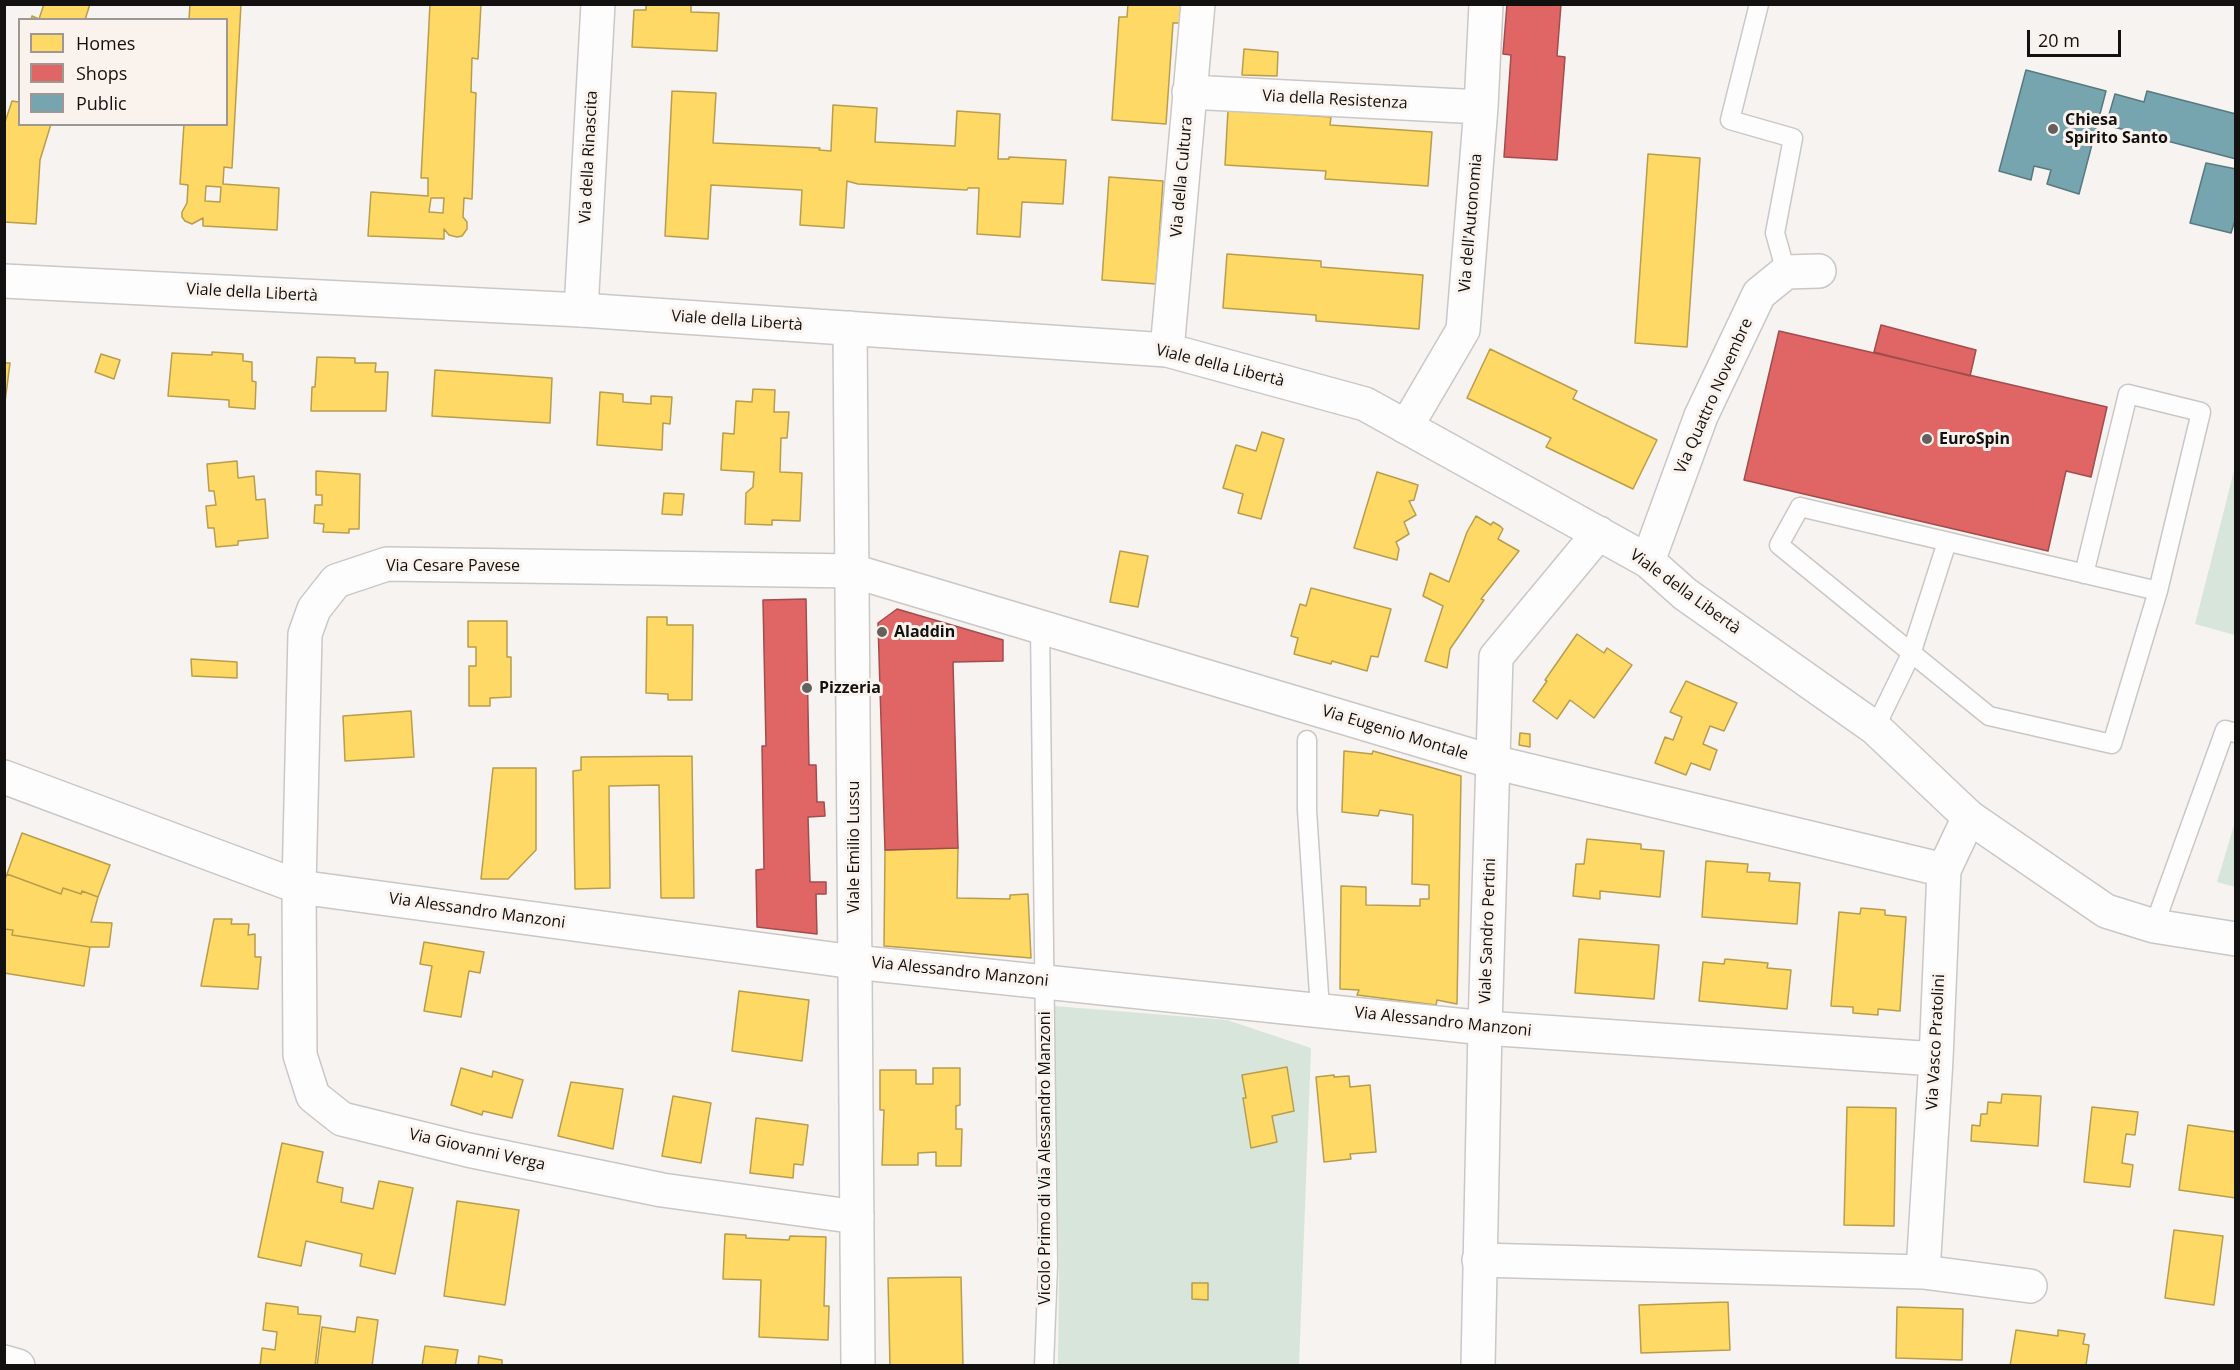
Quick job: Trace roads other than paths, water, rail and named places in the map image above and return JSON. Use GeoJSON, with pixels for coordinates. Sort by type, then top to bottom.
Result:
{"type":"FeatureCollection","features":[{"type":"Feature","properties":{"kind":"street","name":"Via della Rinascita"},"geometry":{"type":"LineString","coordinates":[[581,310],[598,4]]}},
{"type":"Feature","properties":{"kind":"street","name":"Via della Cultura"},"geometry":{"type":"LineString","coordinates":[[1167,350],[1198,4]]}},
{"type":"Feature","properties":{"kind":"street","name":"Via dell'Autonomia"},"geometry":{"type":"LineString","coordinates":[[1406,427],[1463,330],[1481,107],[1486,4]]}},
{"type":"Feature","properties":{"kind":"street","name":"Via della Resistenza"},"geometry":{"type":"LineString","coordinates":[[1189,92],[1481,107]]}},
{"type":"Feature","properties":{"kind":"street"},"geometry":{"type":"LineString","coordinates":[[1786,272],[1819,271]]}},
{"type":"Feature","properties":{"kind":"street","name":"Via Quattro Novembre"},"geometry":{"type":"LineString","coordinates":[[1648,561],[1701,416],[1754,304],[1759,294],[1786,272]]}},
{"type":"Feature","properties":{"kind":"street","name":"Viale della Libertà"},"geometry":{"type":"LineString","coordinates":[[4,281],[581,310],[1167,350],[1365,404],[1648,561],[1685,594],[1875,728],[1969,817],[2106,911],[2154,926],[2235,939]]}},
{"type":"Feature","properties":{"kind":"street","name":"Viale Emilio Lussu"},"geometry":{"type":"LineString","coordinates":[[850,328],[858,1365]]}},
{"type":"Feature","properties":{"kind":"street","name":"Viale Sandro Pertini"},"geometry":{"type":"LineString","coordinates":[[1478,1365],[1496,657],[1599,533]]}},
{"type":"Feature","properties":{"kind":"street","name":"Via Cesare Pavese"},"geometry":{"type":"LineString","coordinates":[[299,887],[305,634],[314,609],[336,581],[387,564],[853,571]]}},
{"type":"Feature","properties":{"kind":"street","name":"Via Eugenio Montale"},"geometry":{"type":"LineString","coordinates":[[853,571],[1493,762],[1944,870]]}},
{"type":"Feature","properties":{"kind":"street","name":"Via Alessandro Manzoni"},"geometry":{"type":"LineString","coordinates":[[4,777],[299,887],[854,962],[1045,980],[1485,1028],[1936,1059]]}},
{"type":"Feature","properties":{"kind":"street","name":"Via Vasco Pratolini"},"geometry":{"type":"LineString","coordinates":[[1923,1272],[1936,1059],[1944,870],[1969,817]]}},
{"type":"Feature","properties":{"kind":"street","name":"Via Giovanni Verga"},"geometry":{"type":"LineString","coordinates":[[299,887],[300,1055],[313,1096],[342,1119],[468,1150],[662,1190],[857,1217]]}},
{"type":"Feature","properties":{"kind":"street"},"geometry":{"type":"LineString","coordinates":[[1479,1260],[1923,1272],[2030,1286]]}},
{"type":"Feature","properties":{"kind":"street"},"geometry":{"type":"LineString","coordinates":[[4,1362],[18,1365]]}},
{"type":"Feature","properties":{"kind":"lane"},"geometry":{"type":"LineString","coordinates":[[1759,4],[1730,120],[1794,138],[1775,233],[1786,272]]}},
{"type":"Feature","properties":{"kind":"lane"},"geometry":{"type":"LineString","coordinates":[[2084,574],[2128,394],[2201,412],[2158,591],[2112,744],[1989,716],[1779,545],[1800,507],[1947,542],[2084,574],[2158,591]]}},
{"type":"Feature","properties":{"kind":"lane"},"geometry":{"type":"LineString","coordinates":[[1875,728],[1911,654],[1947,542]]}},
{"type":"Feature","properties":{"kind":"lane","name":"Vicolo Primo di Via Alessandro Manzoni"},"geometry":{"type":"LineString","coordinates":[[1040,627],[1047,1265],[1044,1365]]}},
{"type":"Feature","properties":{"kind":"lane"},"geometry":{"type":"LineString","coordinates":[[2154,926],[2225,730],[2235,733]]}},
{"type":"Feature","properties":{"kind":"lane"},"geometry":{"type":"LineString","coordinates":[[1307,740],[1307,810],[1320,1010]]}},
{"type":"Feature","properties":{"kind":"place","name":"Chiesa Spirito Santo"},"geometry":{"type":"Point","coordinates":[2053,129]}},
{"type":"Feature","properties":{"kind":"place","name":"EuroSpin"},"geometry":{"type":"Point","coordinates":[1927,439]}},
{"type":"Feature","properties":{"kind":"place","name":"Aladdin"},"geometry":{"type":"Point","coordinates":[882,632]}},
{"type":"Feature","properties":{"kind":"place","name":"Pizzeria"},"geometry":{"type":"Point","coordinates":[807,688]}}]}
